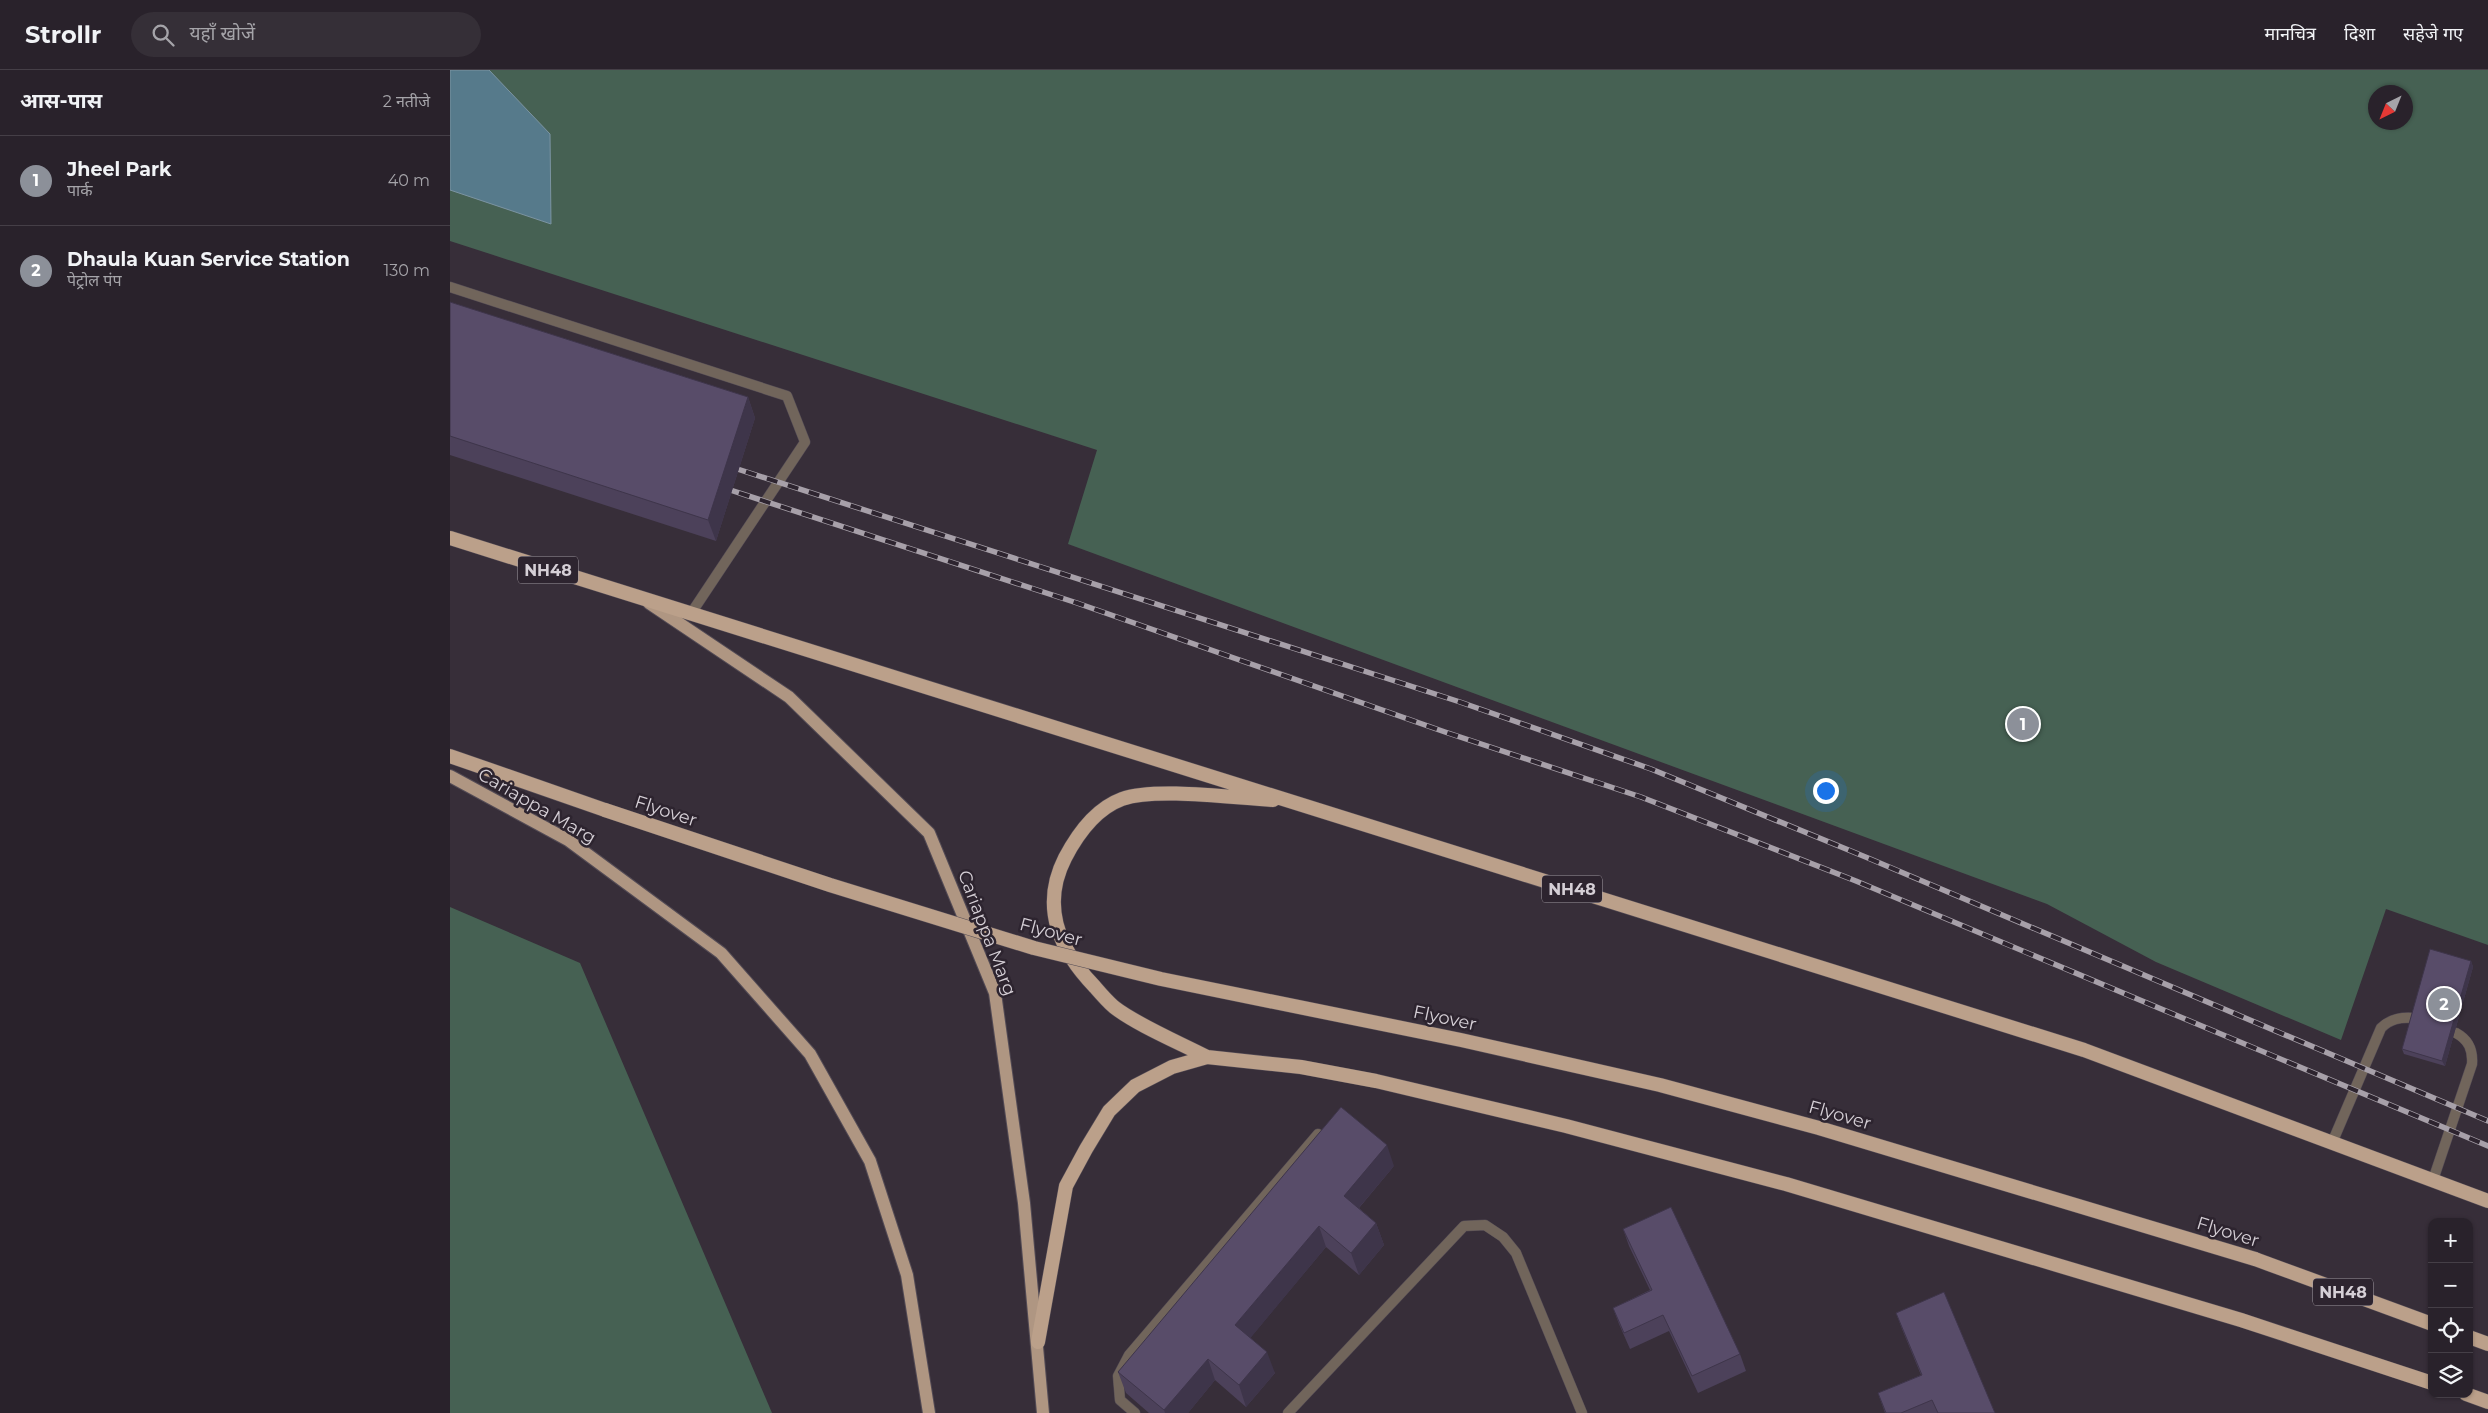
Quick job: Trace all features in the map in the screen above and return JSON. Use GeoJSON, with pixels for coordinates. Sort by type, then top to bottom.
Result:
{"type":"FeatureCollection","features":[{"type":"Feature","properties":{"kind":"highway","name":"NH48"},"geometry":{"type":"LineString","coordinates":[[450,538],[690,615],[1294,801],[2084,1050],[2488,1201]]}},
{"type":"Feature","properties":{"kind":"highway","name":"Flyover"},"geometry":{"type":"LineString","coordinates":[[450,756],[802,876],[1034,948],[1161,979],[1461,1040],[1660,1085],[1819,1128],[2255,1260],[2428,1323]]}},
{"type":"Feature","properties":{"kind":"highway"},"geometry":{"type":"LineString","coordinates":[[1207,1057],[1114,1007],[1080,972],[1061,940],[1054,916],[1053,888],[1061,866],[1083,827],[1121,800],[1147,795],[1167,795],[1294,801]]}},
{"type":"Feature","properties":{"kind":"highway"},"geometry":{"type":"LineString","coordinates":[[1038,1342],[1066,1186],[1086,1149],[1110,1110],[1135,1086],[1172,1067],[1207,1057],[1301,1067],[1376,1081],[1566,1126],[1700,1161],[1795,1187],[2241,1320],[2428,1382]]}},
{"type":"Feature","properties":{"kind":"highway"},"geometry":{"type":"LineString","coordinates":[[2473,1338],[2488,1344]]}},
{"type":"Feature","properties":{"kind":"highway"},"geometry":{"type":"LineString","coordinates":[[2473,1397],[2488,1402]]}},
{"type":"Feature","properties":{"kind":"main road","name":"Cariappa Marg"},"geometry":{"type":"LineString","coordinates":[[647,601],[789,697],[929,833],[995,993],[1024,1203],[1043,1413]]}},
{"type":"Feature","properties":{"kind":"main road","name":"Cariappa Marg"},"geometry":{"type":"LineString","coordinates":[[450,776],[568,840],[721,953],[810,1054],[870,1161],[906,1275],[929,1413]]}},
{"type":"Feature","properties":{"kind":"lane"},"geometry":{"type":"LineString","coordinates":[[450,287],[787,396],[806,442],[690,615]]}},
{"type":"Feature","properties":{"kind":"lane"},"geometry":{"type":"LineString","coordinates":[[2332,1143],[2381,1028],[2387,1022],[2400,1018],[2413,1018]]}},
{"type":"Feature","properties":{"kind":"lane"},"geometry":{"type":"LineString","coordinates":[[2433,1180],[2472,1064],[2472,1052],[2468,1042],[2456,1033]]}},
{"type":"Feature","properties":{"kind":"lane"},"geometry":{"type":"LineString","coordinates":[[1134,1413],[1120,1400],[1118,1376],[1129,1355],[1318,1134]]}},
{"type":"Feature","properties":{"kind":"lane"},"geometry":{"type":"LineString","coordinates":[[1288,1413],[1464,1226],[1485,1225],[1502,1237],[1516,1253],[1582,1413]]}},
{"type":"Feature","properties":{"kind":"green space"},"geometry":{"type":"Polygon","coordinates":[[[450,70],[2488,70],[2488,945],[2386,909],[2341,1040],[2156,962],[2047,904],[1068,544],[1097,450],[450,241],[450,70]]]}},
{"type":"Feature","properties":{"kind":"green space"},"geometry":{"type":"Polygon","coordinates":[[[450,907],[580,963],[772,1413],[450,1413],[450,907]]]}},
{"type":"Feature","properties":{"kind":"water"},"geometry":{"type":"Polygon","coordinates":[[[450,70],[489,70],[550,134],[551,224],[450,190],[450,70]]]}},
{"type":"Feature","properties":{"kind":"building"},"geometry":{"type":"Polygon","coordinates":[[[450,302],[748,397],[708,520],[450,436],[450,302]]]}},
{"type":"Feature","properties":{"kind":"building"},"geometry":{"type":"Polygon","coordinates":[[[2430,949],[2471,961],[2442,1061],[2402,1049],[2430,949]]]}},
{"type":"Feature","properties":{"kind":"building"},"geometry":{"type":"Polygon","coordinates":[[[1341,1107],[1387,1145],[1344,1196],[1376,1223],[1351,1253],[1319,1226],[1235,1325],[1267,1352],[1239,1385],[1208,1359],[1164,1410],[1118,1372],[1341,1107]]]}},
{"type":"Feature","properties":{"kind":"building"},"geometry":{"type":"Polygon","coordinates":[[[1671,1207],[1740,1354],[1692,1376],[1663,1315],[1624,1333],[1613,1308],[1652,1290],[1623,1229],[1671,1207]]]}},
{"type":"Feature","properties":{"kind":"building"},"geometry":{"type":"Polygon","coordinates":[[[1944,1292],[1995,1413],[1938,1413],[1932,1400],[1901,1413],[1886,1413],[1878,1393],[1922,1375],[1896,1313],[1944,1292]]]}},
{"type":"Feature","properties":{"kind":"railway"},"geometry":{"type":"LineString","coordinates":[[725,465],[1460,702],[1651,769],[1868,858],[2488,1121]]}},
{"type":"Feature","properties":{"kind":"railway"},"geometry":{"type":"LineString","coordinates":[[718,486],[1077,603],[1445,732],[1641,797],[1856,881],[2488,1146]]}},
{"type":"Feature","properties":{"kind":"place","name":"Jheel Park"},"geometry":{"type":"Point","coordinates":[2023,724]}},
{"type":"Feature","properties":{"kind":"place","name":"Dhaula Kuan Service Station"},"geometry":{"type":"Point","coordinates":[2444,1004]}}]}
